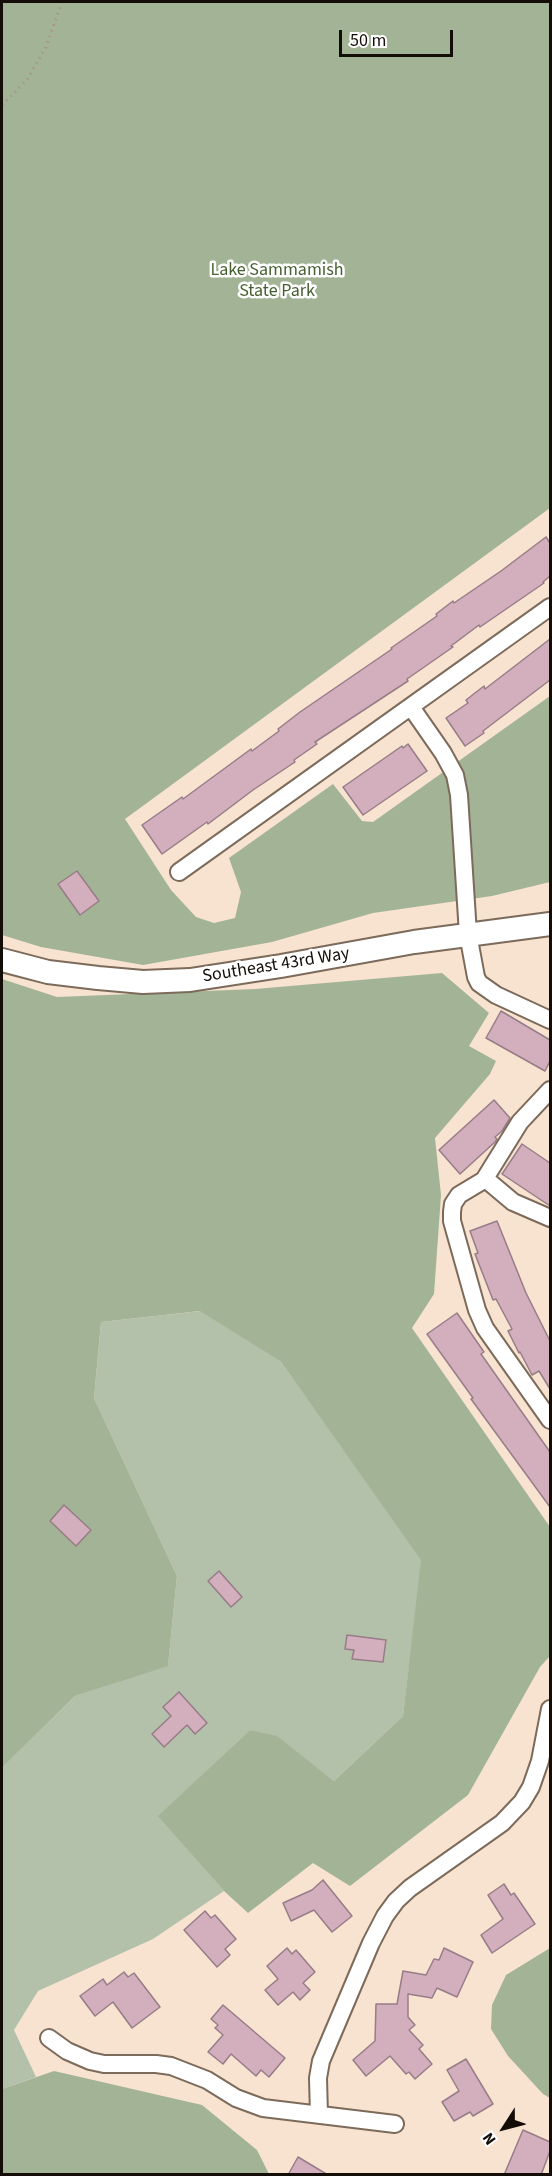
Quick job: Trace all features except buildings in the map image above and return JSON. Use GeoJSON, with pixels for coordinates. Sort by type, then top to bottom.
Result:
{"type":"FeatureCollection","features":[{"type":"Feature","properties":{"kind":"main road","name":"Southeast 43rd Way"},"geometry":{"type":"LineString","coordinates":[[2,960],[48,972],[98,978],[142,982],[190,980],[468,934],[550,924]]}},
{"type":"Feature","properties":{"kind":"street"},"geometry":{"type":"LineString","coordinates":[[179,872],[550,607]]}},
{"type":"Feature","properties":{"kind":"street"},"geometry":{"type":"LineString","coordinates":[[411,707],[443,753],[455,775],[459,795],[468,934],[473,971],[479,983],[496,995],[550,1020]]}},
{"type":"Feature","properties":{"kind":"street"},"geometry":{"type":"LineString","coordinates":[[550,1090],[520,1122],[484,1180],[459,1195],[453,1204],[452,1221],[477,1310],[485,1328],[550,1420]]}},
{"type":"Feature","properties":{"kind":"street"},"geometry":{"type":"LineString","coordinates":[[484,1180],[488,1180],[513,1202],[550,1218]]}},
{"type":"Feature","properties":{"kind":"street"},"geometry":{"type":"LineString","coordinates":[[319,2115],[318,2078],[327,2042],[385,1916],[410,1888],[502,1823],[522,1802],[531,1787],[540,1761],[550,1709]]}},
{"type":"Feature","properties":{"kind":"street"},"geometry":{"type":"LineString","coordinates":[[49,2038],[67,2051],[90,2061],[104,2064],[171,2066],[207,2080],[249,2104],[395,2124]]}},
{"type":"Feature","properties":{"kind":"path"},"geometry":{"type":"LineString","coordinates":[[2,105],[27,80],[46,47],[62,2]]}},
{"type":"Feature","properties":{"kind":"green space","name":"Lake Sammamish State Park"},"geometry":{"type":"Polygon","coordinates":[[[2,2],[550,2],[550,508],[125,819],[171,890],[196,917],[214,923],[235,918],[241,892],[229,858],[333,784],[362,821],[373,822],[550,696],[550,882],[492,896],[373,913],[272,942],[143,965],[41,947],[2,935],[2,2]]]}},
{"type":"Feature","properties":{"kind":"green space"},"geometry":{"type":"Polygon","coordinates":[[[442,973],[489,1013],[469,1046],[496,1061],[490,1074],[435,1138],[441,1195],[434,1294],[412,1328],[550,1527],[550,1656],[540,1667],[468,1795],[350,1886],[313,1863],[248,1913],[224,1891],[158,1816],[250,1730],[277,1736],[334,1781],[403,1716],[421,1560],[281,1362],[200,1311],[101,1322],[94,1398],[177,1576],[168,1666],[75,1696],[2,1768],[2,979],[57,997],[255,989],[442,973]]]}},
{"type":"Feature","properties":{"kind":"green space"},"geometry":{"type":"Polygon","coordinates":[[[201,1311],[281,1362],[422,1560],[403,1716],[334,1781],[277,1737],[250,1730],[159,1816],[224,1891],[153,1939],[38,1991],[14,2030],[36,2077],[2,2089],[2,1768],[75,1696],[168,1665],[177,1576],[94,1398],[101,1322],[201,1311]]]}},
{"type":"Feature","properties":{"kind":"green space"},"geometry":{"type":"Polygon","coordinates":[[[550,1948],[550,2098],[543,2094],[508,2056],[491,2029],[492,2005],[506,1975],[550,1948]]]}},
{"type":"Feature","properties":{"kind":"green space"},"geometry":{"type":"Polygon","coordinates":[[[54,2071],[202,2105],[257,2150],[269,2174],[2,2174],[2,2089],[54,2071]]]}}]}
